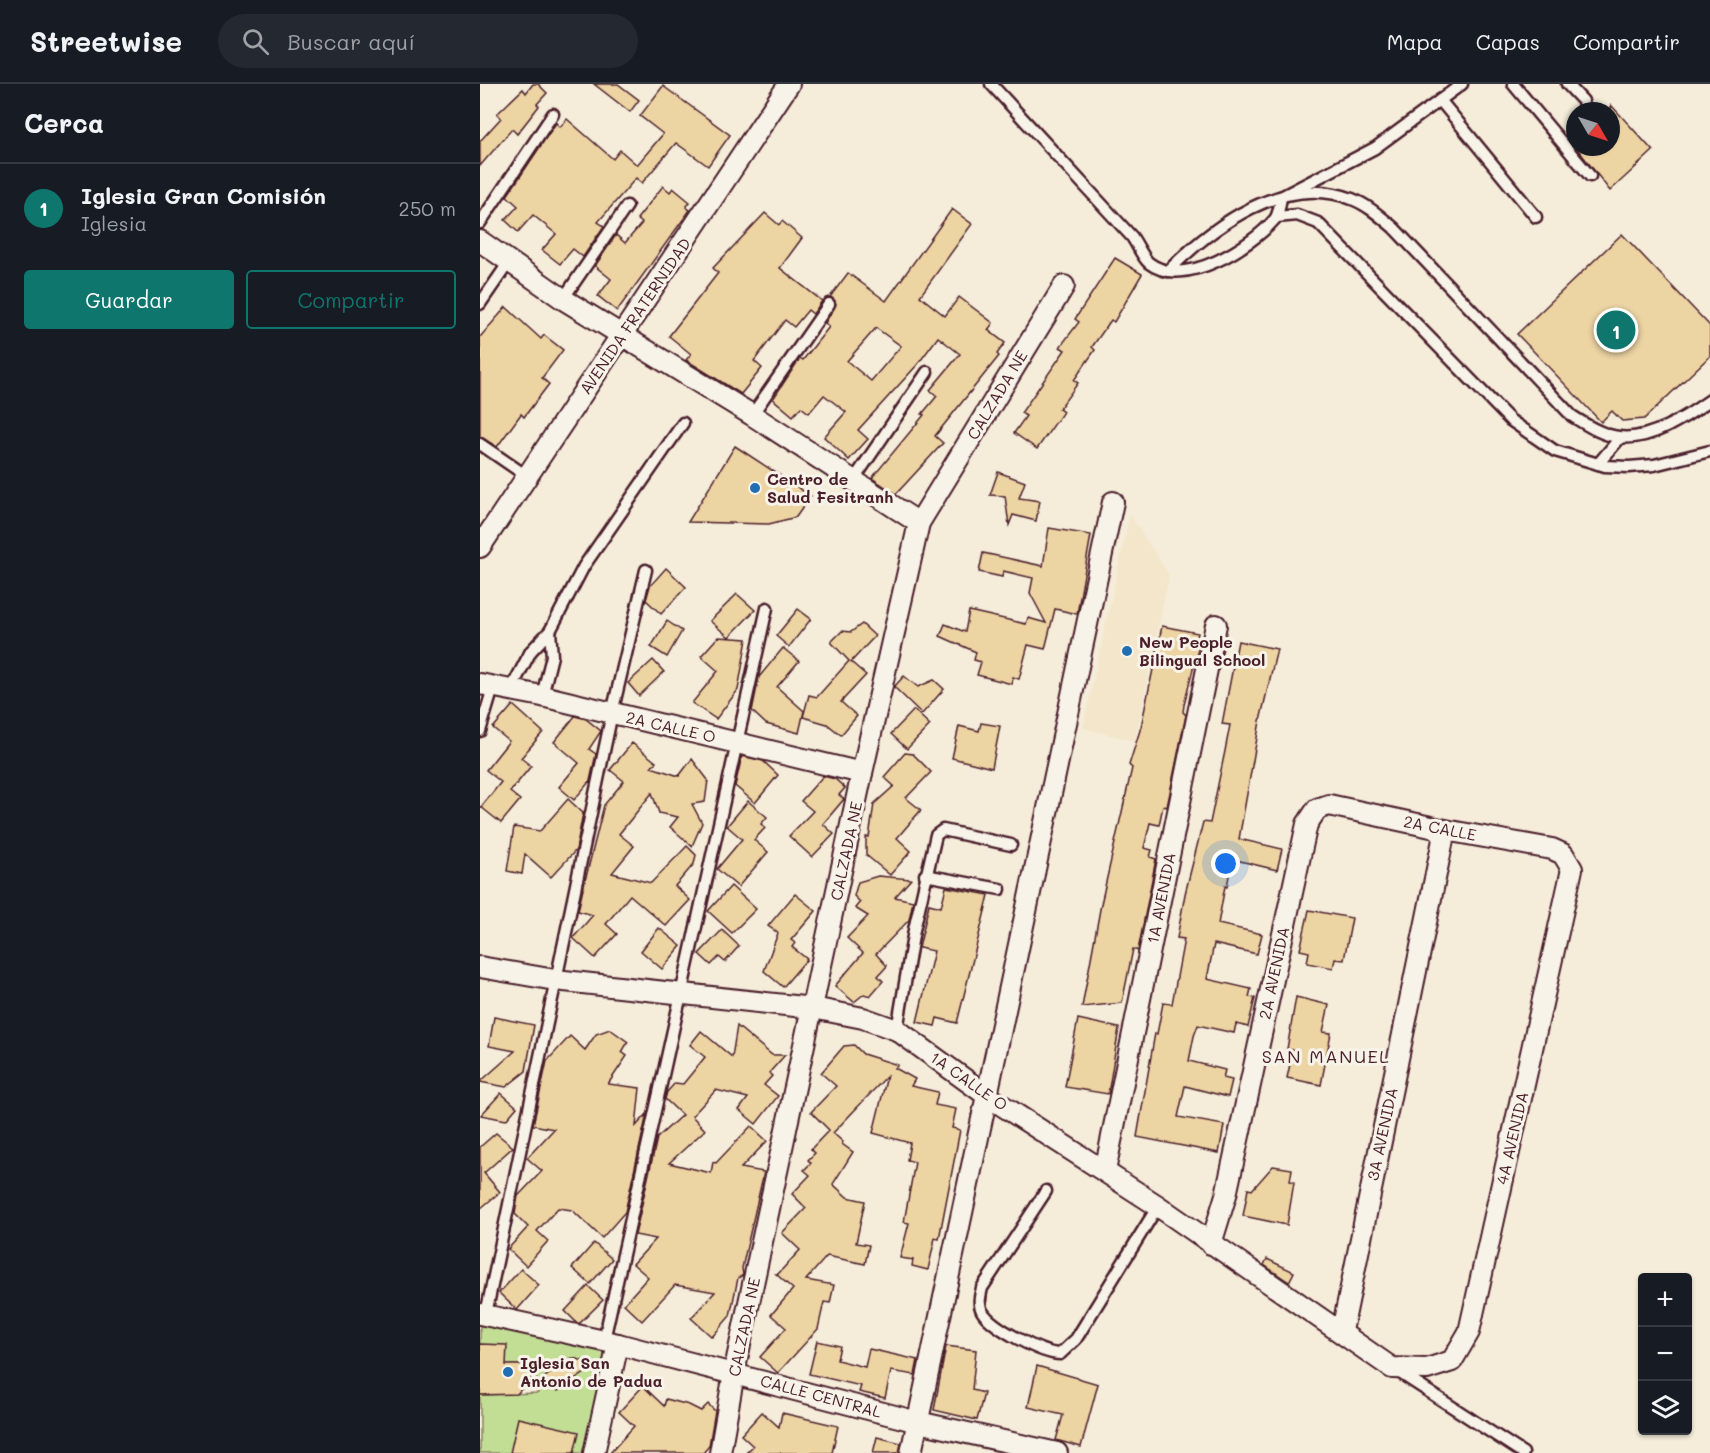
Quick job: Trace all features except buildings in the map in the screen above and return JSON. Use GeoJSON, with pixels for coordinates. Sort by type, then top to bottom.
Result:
{"type":"FeatureCollection","features":[{"type":"Feature","properties":{"kind":"street","name":"AVENIDA FRATERNIDAD"},"geometry":{"type":"LineString","coordinates":[[480,547],[789,84]]}},
{"type":"Feature","properties":{"kind":"street"},"geometry":{"type":"LineString","coordinates":[[480,241],[622,337],[752,415],[919,523]]}},
{"type":"Feature","properties":{"kind":"street","name":"CALZADA NE"},"geometry":{"type":"LineString","coordinates":[[720,1453],[734,1373],[862,773],[919,523],[1064,286]]}},
{"type":"Feature","properties":{"kind":"street"},"geometry":{"type":"LineString","coordinates":[[911,1453],[989,1097],[1113,502]]}},
{"type":"Feature","properties":{"kind":"street","name":"1A AVENIDA"},"geometry":{"type":"LineString","coordinates":[[1105,1171],[1216,625]]}},
{"type":"Feature","properties":{"kind":"street","name":"2A CALLE O"},"geometry":{"type":"LineString","coordinates":[[494,688],[542,696],[862,773]]}},
{"type":"Feature","properties":{"kind":"street","name":"2A CALLE"},"geometry":{"type":"LineString","coordinates":[[1317,809],[1329,805],[1445,830],[1552,849],[1563,854]]}},
{"type":"Feature","properties":{"kind":"street","name":"2A AVENIDA"},"geometry":{"type":"LineString","coordinates":[[1211,1244],[1226,1195],[1307,824],[1317,809]]}},
{"type":"Feature","properties":{"kind":"street","name":"3A AVENIDA"},"geometry":{"type":"LineString","coordinates":[[1342,1331],[1445,830]]}},
{"type":"Feature","properties":{"kind":"street","name":"4A AVENIDA"},"geometry":{"type":"LineString","coordinates":[[1392,1368],[1427,1369],[1452,1361],[1468,1332],[1572,869],[1563,854]]}},
{"type":"Feature","properties":{"kind":"street","name":"1A CALLE O"},"geometry":{"type":"LineString","coordinates":[[480,967],[555,980],[813,1008],[863,1018],[897,1030],[989,1097],[1158,1206],[1342,1331],[1392,1368]]}},
{"type":"Feature","properties":{"kind":"street","name":"CALLE CENTRAL"},"geometry":{"type":"LineString","coordinates":[[483,1314],[611,1342],[918,1422],[1057,1453]]}},
{"type":"Feature","properties":{"kind":"street"},"geometry":{"type":"LineString","coordinates":[[594,1453],[611,1342]]}},
{"type":"Feature","properties":{"kind":"lane"},"geometry":{"type":"LineString","coordinates":[[991,84],[1132,237],[1148,263],[1168,270],[1205,268],[1238,250],[1277,217],[1297,215],[1318,223],[1510,420],[1555,452],[1598,464],[1629,467],[1654,465],[1710,451]]}},
{"type":"Feature","properties":{"kind":"lane"},"geometry":{"type":"LineString","coordinates":[[1168,270],[1216,228],[1249,208],[1281,197],[1375,148],[1462,84]]}},
{"type":"Feature","properties":{"kind":"lane"},"geometry":{"type":"LineString","coordinates":[[1513,84],[1590,176]]}},
{"type":"Feature","properties":{"kind":"lane"},"geometry":{"type":"LineString","coordinates":[[1567,84],[1583,101]]}},
{"type":"Feature","properties":{"kind":"lane"},"geometry":{"type":"LineString","coordinates":[[1440,100],[1536,217]]}},
{"type":"Feature","properties":{"kind":"lane"},"geometry":{"type":"LineString","coordinates":[[480,223],[553,114]]}},
{"type":"Feature","properties":{"kind":"lane"},"geometry":{"type":"LineString","coordinates":[[1281,197],[1313,193],[1335,195],[1364,204],[1394,228],[1572,416],[1597,431],[1620,438],[1644,435],[1670,424],[1710,400]]}},
{"type":"Feature","properties":{"kind":"lane"},"geometry":{"type":"LineString","coordinates":[[1277,217],[1281,197]]}},
{"type":"Feature","properties":{"kind":"lane"},"geometry":{"type":"LineString","coordinates":[[563,299],[627,206]]}},
{"type":"Feature","properties":{"kind":"lane"},"geometry":{"type":"LineString","coordinates":[[480,304],[509,262]]}},
{"type":"Feature","properties":{"kind":"lane"},"geometry":{"type":"LineString","coordinates":[[752,415],[829,304]]}},
{"type":"Feature","properties":{"kind":"lane"},"geometry":{"type":"LineString","coordinates":[[853,481],[927,372]]}},
{"type":"Feature","properties":{"kind":"lane"},"geometry":{"type":"LineString","coordinates":[[480,731],[494,688],[549,631],[584,566],[682,423]]}},
{"type":"Feature","properties":{"kind":"lane"},"geometry":{"type":"LineString","coordinates":[[1598,464],[1620,438]]}},
{"type":"Feature","properties":{"kind":"lane"},"geometry":{"type":"LineString","coordinates":[[480,444],[528,477]]}},
{"type":"Feature","properties":{"kind":"lane"},"geometry":{"type":"LineString","coordinates":[[483,1314],[612,713],[646,570]]}},
{"type":"Feature","properties":{"kind":"lane"},"geometry":{"type":"LineString","coordinates":[[611,1342],[680,994],[767,609]]}},
{"type":"Feature","properties":{"kind":"lane"},"geometry":{"type":"LineString","coordinates":[[542,696],[552,656],[549,631]]}},
{"type":"Feature","properties":{"kind":"lane"},"geometry":{"type":"LineString","coordinates":[[897,1030],[925,875],[936,835],[943,830],[1011,845]]}},
{"type":"Feature","properties":{"kind":"lane"},"geometry":{"type":"LineString","coordinates":[[925,875],[1000,889]]}},
{"type":"Feature","properties":{"kind":"lane"},"geometry":{"type":"LineString","coordinates":[[1046,1191],[982,1288],[979,1300],[981,1310],[990,1322],[1048,1354],[1059,1354],[1076,1339],[1158,1206]]}},
{"type":"Feature","properties":{"kind":"lane"},"geometry":{"type":"LineString","coordinates":[[1392,1368],[1523,1453]]}},
{"type":"Feature","properties":{"kind":"shaded area","name":"New People Bilingual School"},"geometry":{"type":"Polygon","coordinates":[[[1130,515],[1169,575],[1135,741],[1083,728],[1130,515]]]}},
{"type":"Feature","properties":{"kind":"green space"},"geometry":{"type":"Polygon","coordinates":[[[480,1325],[606,1351],[584,1453],[480,1453],[480,1395],[538,1393],[535,1365],[506,1365],[480,1344],[480,1325]]]}},
{"type":"Feature","properties":{"kind":"place","name":"Iglesia Gran Comisión"},"geometry":{"type":"Point","coordinates":[1616,330]}},
{"type":"Feature","properties":{"kind":"place","name":"Centro de Salud Fesitranh"},"geometry":{"type":"Point","coordinates":[755,488]}},
{"type":"Feature","properties":{"kind":"place","name":"New People Bilingual School"},"geometry":{"type":"Point","coordinates":[1127,651]}},
{"type":"Feature","properties":{"kind":"place","name":"Iglesia San Antonio de Padua"},"geometry":{"type":"Point","coordinates":[508,1372]}},
{"type":"Feature","properties":{"kind":"district","name":"SAN MANUEL"},"geometry":{"type":"Point","coordinates":[1326,1057]}}]}
